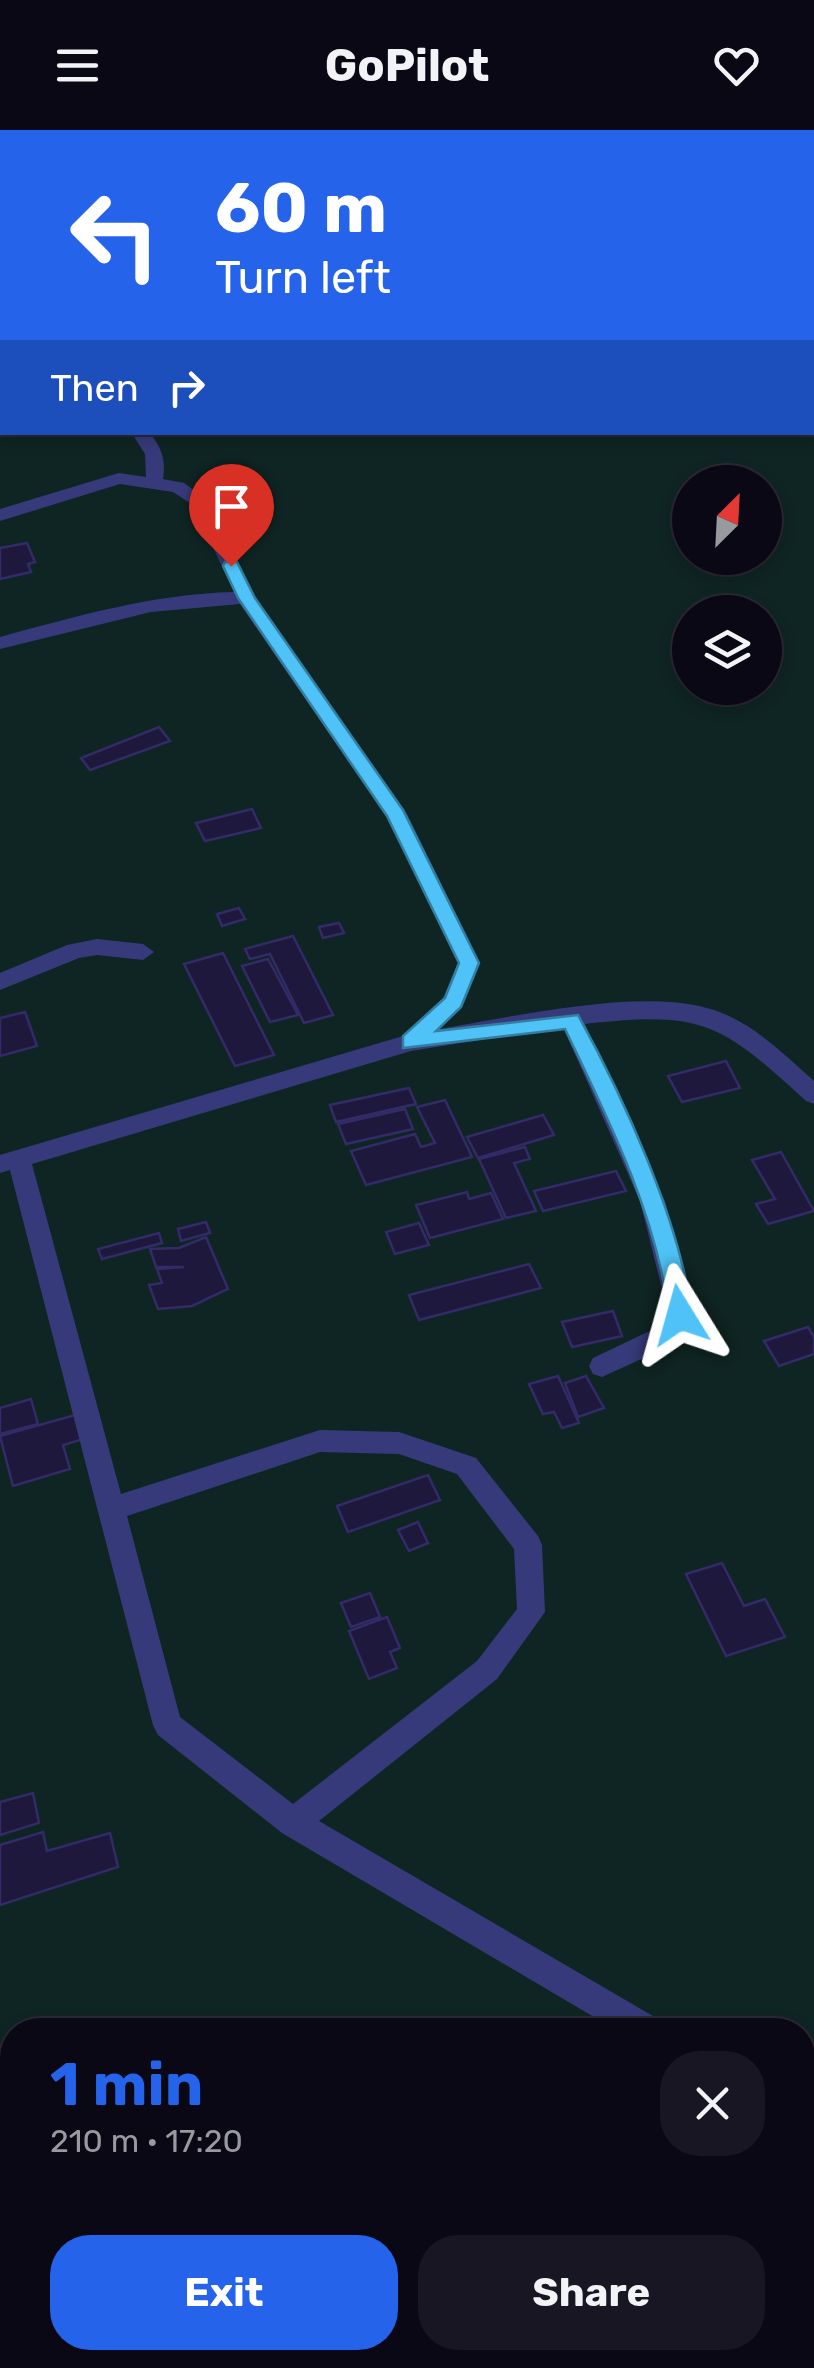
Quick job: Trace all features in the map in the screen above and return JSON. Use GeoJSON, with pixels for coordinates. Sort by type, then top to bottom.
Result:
{"type":"FeatureCollection","features":[{"type":"Feature","properties":{"kind":"street"},"geometry":{"type":"LineString","coordinates":[[142,435],[152,444],[157,463],[154,481]]}},
{"type":"Feature","properties":{"kind":"street"},"geometry":{"type":"LineString","coordinates":[[0,515],[119,478],[178,487],[202,502],[246,598],[396,814],[469,963],[453,1002],[411,1042]]}},
{"type":"Feature","properties":{"kind":"street"},"geometry":{"type":"LineString","coordinates":[[0,643],[147,604],[186,598],[246,598]]}},
{"type":"Feature","properties":{"kind":"street"},"geometry":{"type":"LineString","coordinates":[[0,982],[76,951],[97,947],[144,952]]}},
{"type":"Feature","properties":{"kind":"street"},"geometry":{"type":"LineString","coordinates":[[626,2018],[293,1823],[168,1725],[113,1510],[10,1162],[411,1042],[634,1011],[706,1015],[753,1040],[814,1095]]}},
{"type":"Feature","properties":{"kind":"street"},"geometry":{"type":"LineString","coordinates":[[571,1020],[608,1096],[674,1267],[680,1315],[666,1336],[602,1366]]}},
{"type":"Feature","properties":{"kind":"street"},"geometry":{"type":"LineString","coordinates":[[113,1510],[320,1441],[399,1444],[466,1466],[528,1545],[532,1612],[487,1670],[293,1823]]}},
{"type":"Feature","properties":{"kind":"green space"},"geometry":{"type":"Polygon","coordinates":[[[0,435],[814,435],[814,2018],[0,2018],[0,435]]]}},
{"type":"Feature","properties":{"kind":"building"},"geometry":{"type":"Polygon","coordinates":[[[27,543],[35,562],[28,564],[31,572],[0,579],[0,548],[27,543]]]}},
{"type":"Feature","properties":{"kind":"building"},"geometry":{"type":"Polygon","coordinates":[[[159,727],[170,741],[90,770],[81,758],[159,727]]]}},
{"type":"Feature","properties":{"kind":"building"},"geometry":{"type":"Polygon","coordinates":[[[252,809],[261,828],[205,841],[196,823],[252,809]]]}},
{"type":"Feature","properties":{"kind":"building"},"geometry":{"type":"Polygon","coordinates":[[[239,908],[245,919],[222,926],[217,914],[239,908]]]}},
{"type":"Feature","properties":{"kind":"building"},"geometry":{"type":"Polygon","coordinates":[[[339,923],[344,933],[323,938],[319,927],[339,923]]]}},
{"type":"Feature","properties":{"kind":"building"},"geometry":{"type":"Polygon","coordinates":[[[293,936],[333,1015],[304,1023],[270,954],[250,959],[245,949],[293,936]]]}},
{"type":"Feature","properties":{"kind":"building"},"geometry":{"type":"Polygon","coordinates":[[[223,953],[274,1055],[235,1066],[184,964],[223,953]]]}},
{"type":"Feature","properties":{"kind":"building"},"geometry":{"type":"Polygon","coordinates":[[[268,959],[298,1015],[270,1022],[242,966],[268,959]]]}},
{"type":"Feature","properties":{"kind":"building"},"geometry":{"type":"Polygon","coordinates":[[[25,1012],[37,1046],[0,1056],[0,1018],[25,1012]]]}},
{"type":"Feature","properties":{"kind":"building"},"geometry":{"type":"Polygon","coordinates":[[[726,1061],[740,1088],[682,1102],[668,1076],[726,1061]]]}},
{"type":"Feature","properties":{"kind":"building"},"geometry":{"type":"Polygon","coordinates":[[[409,1088],[416,1104],[336,1122],[330,1105],[409,1088]]]}},
{"type":"Feature","properties":{"kind":"building"},"geometry":{"type":"Polygon","coordinates":[[[445,1100],[472,1157],[366,1185],[351,1151],[415,1134],[421,1147],[435,1143],[417,1107],[445,1100]]]}},
{"type":"Feature","properties":{"kind":"building"},"geometry":{"type":"Polygon","coordinates":[[[405,1109],[413,1129],[346,1144],[338,1124],[405,1109]]]}},
{"type":"Feature","properties":{"kind":"building"},"geometry":{"type":"Polygon","coordinates":[[[543,1115],[554,1135],[478,1158],[467,1137],[543,1115]]]}},
{"type":"Feature","properties":{"kind":"building"},"geometry":{"type":"Polygon","coordinates":[[[525,1147],[530,1159],[514,1163],[536,1211],[506,1218],[479,1159],[525,1147]]]}},
{"type":"Feature","properties":{"kind":"building"},"geometry":{"type":"Polygon","coordinates":[[[781,1152],[814,1211],[768,1224],[756,1204],[775,1199],[752,1160],[781,1152]]]}},
{"type":"Feature","properties":{"kind":"building"},"geometry":{"type":"Polygon","coordinates":[[[616,1171],[626,1191],[543,1211],[534,1191],[616,1171]]]}},
{"type":"Feature","properties":{"kind":"building"},"geometry":{"type":"Polygon","coordinates":[[[467,1192],[469,1199],[491,1193],[503,1219],[430,1238],[416,1205],[467,1192]]]}},
{"type":"Feature","properties":{"kind":"building"},"geometry":{"type":"Polygon","coordinates":[[[206,1222],[210,1233],[181,1241],[178,1229],[206,1222]]]}},
{"type":"Feature","properties":{"kind":"building"},"geometry":{"type":"Polygon","coordinates":[[[419,1223],[429,1245],[395,1254],[386,1232],[419,1223]]]}},
{"type":"Feature","properties":{"kind":"building"},"geometry":{"type":"Polygon","coordinates":[[[159,1233],[162,1243],[102,1259],[98,1249],[159,1233]]]}},
{"type":"Feature","properties":{"kind":"building"},"geometry":{"type":"Polygon","coordinates":[[[206,1237],[228,1289],[192,1306],[158,1309],[149,1285],[162,1283],[157,1269],[184,1267],[156,1267],[150,1249],[179,1248],[206,1237]]]}},
{"type":"Feature","properties":{"kind":"building"},"geometry":{"type":"Polygon","coordinates":[[[529,1264],[541,1288],[419,1320],[409,1295],[529,1264]]]}},
{"type":"Feature","properties":{"kind":"building"},"geometry":{"type":"Polygon","coordinates":[[[613,1311],[622,1336],[572,1347],[562,1322],[613,1311]]]}},
{"type":"Feature","properties":{"kind":"building"},"geometry":{"type":"Polygon","coordinates":[[[808,1327],[814,1337],[814,1354],[779,1366],[764,1341],[808,1327]]]}},
{"type":"Feature","properties":{"kind":"building"},"geometry":{"type":"Polygon","coordinates":[[[558,1376],[579,1423],[562,1428],[554,1412],[543,1414],[529,1384],[558,1376]]]}},
{"type":"Feature","properties":{"kind":"building"},"geometry":{"type":"Polygon","coordinates":[[[586,1376],[604,1408],[578,1417],[565,1383],[586,1376]]]}},
{"type":"Feature","properties":{"kind":"building"},"geometry":{"type":"Polygon","coordinates":[[[31,1399],[38,1424],[0,1434],[0,1408],[31,1399]]]}},
{"type":"Feature","properties":{"kind":"building"},"geometry":{"type":"Polygon","coordinates":[[[82,1413],[90,1437],[63,1445],[70,1469],[13,1486],[0,1436],[82,1413]]]}},
{"type":"Feature","properties":{"kind":"building"},"geometry":{"type":"Polygon","coordinates":[[[428,1475],[440,1500],[348,1532],[337,1506],[428,1475]]]}},
{"type":"Feature","properties":{"kind":"building"},"geometry":{"type":"Polygon","coordinates":[[[418,1522],[428,1543],[409,1551],[398,1530],[418,1522]]]}},
{"type":"Feature","properties":{"kind":"building"},"geometry":{"type":"Polygon","coordinates":[[[722,1563],[744,1606],[765,1599],[785,1637],[726,1656],[686,1574],[722,1563]]]}},
{"type":"Feature","properties":{"kind":"building"},"geometry":{"type":"Polygon","coordinates":[[[370,1593],[380,1617],[351,1627],[341,1603],[370,1593]]]}},
{"type":"Feature","properties":{"kind":"building"},"geometry":{"type":"Polygon","coordinates":[[[387,1617],[400,1648],[390,1652],[397,1668],[369,1679],[349,1631],[387,1617]]]}},
{"type":"Feature","properties":{"kind":"building"},"geometry":{"type":"Polygon","coordinates":[[[33,1793],[39,1823],[0,1835],[0,1802],[33,1793]]]}},
{"type":"Feature","properties":{"kind":"building"},"geometry":{"type":"Polygon","coordinates":[[[43,1832],[47,1851],[110,1833],[118,1867],[0,1905],[0,1845],[43,1832]]]}},
{"type":"Feature","properties":{"kind":"route"},"geometry":{"type":"LineString","coordinates":[[231,566],[246,598],[396,814],[469,963],[453,1002],[411,1042],[571,1020],[608,1096],[674,1267],[680,1315]]}}]}
